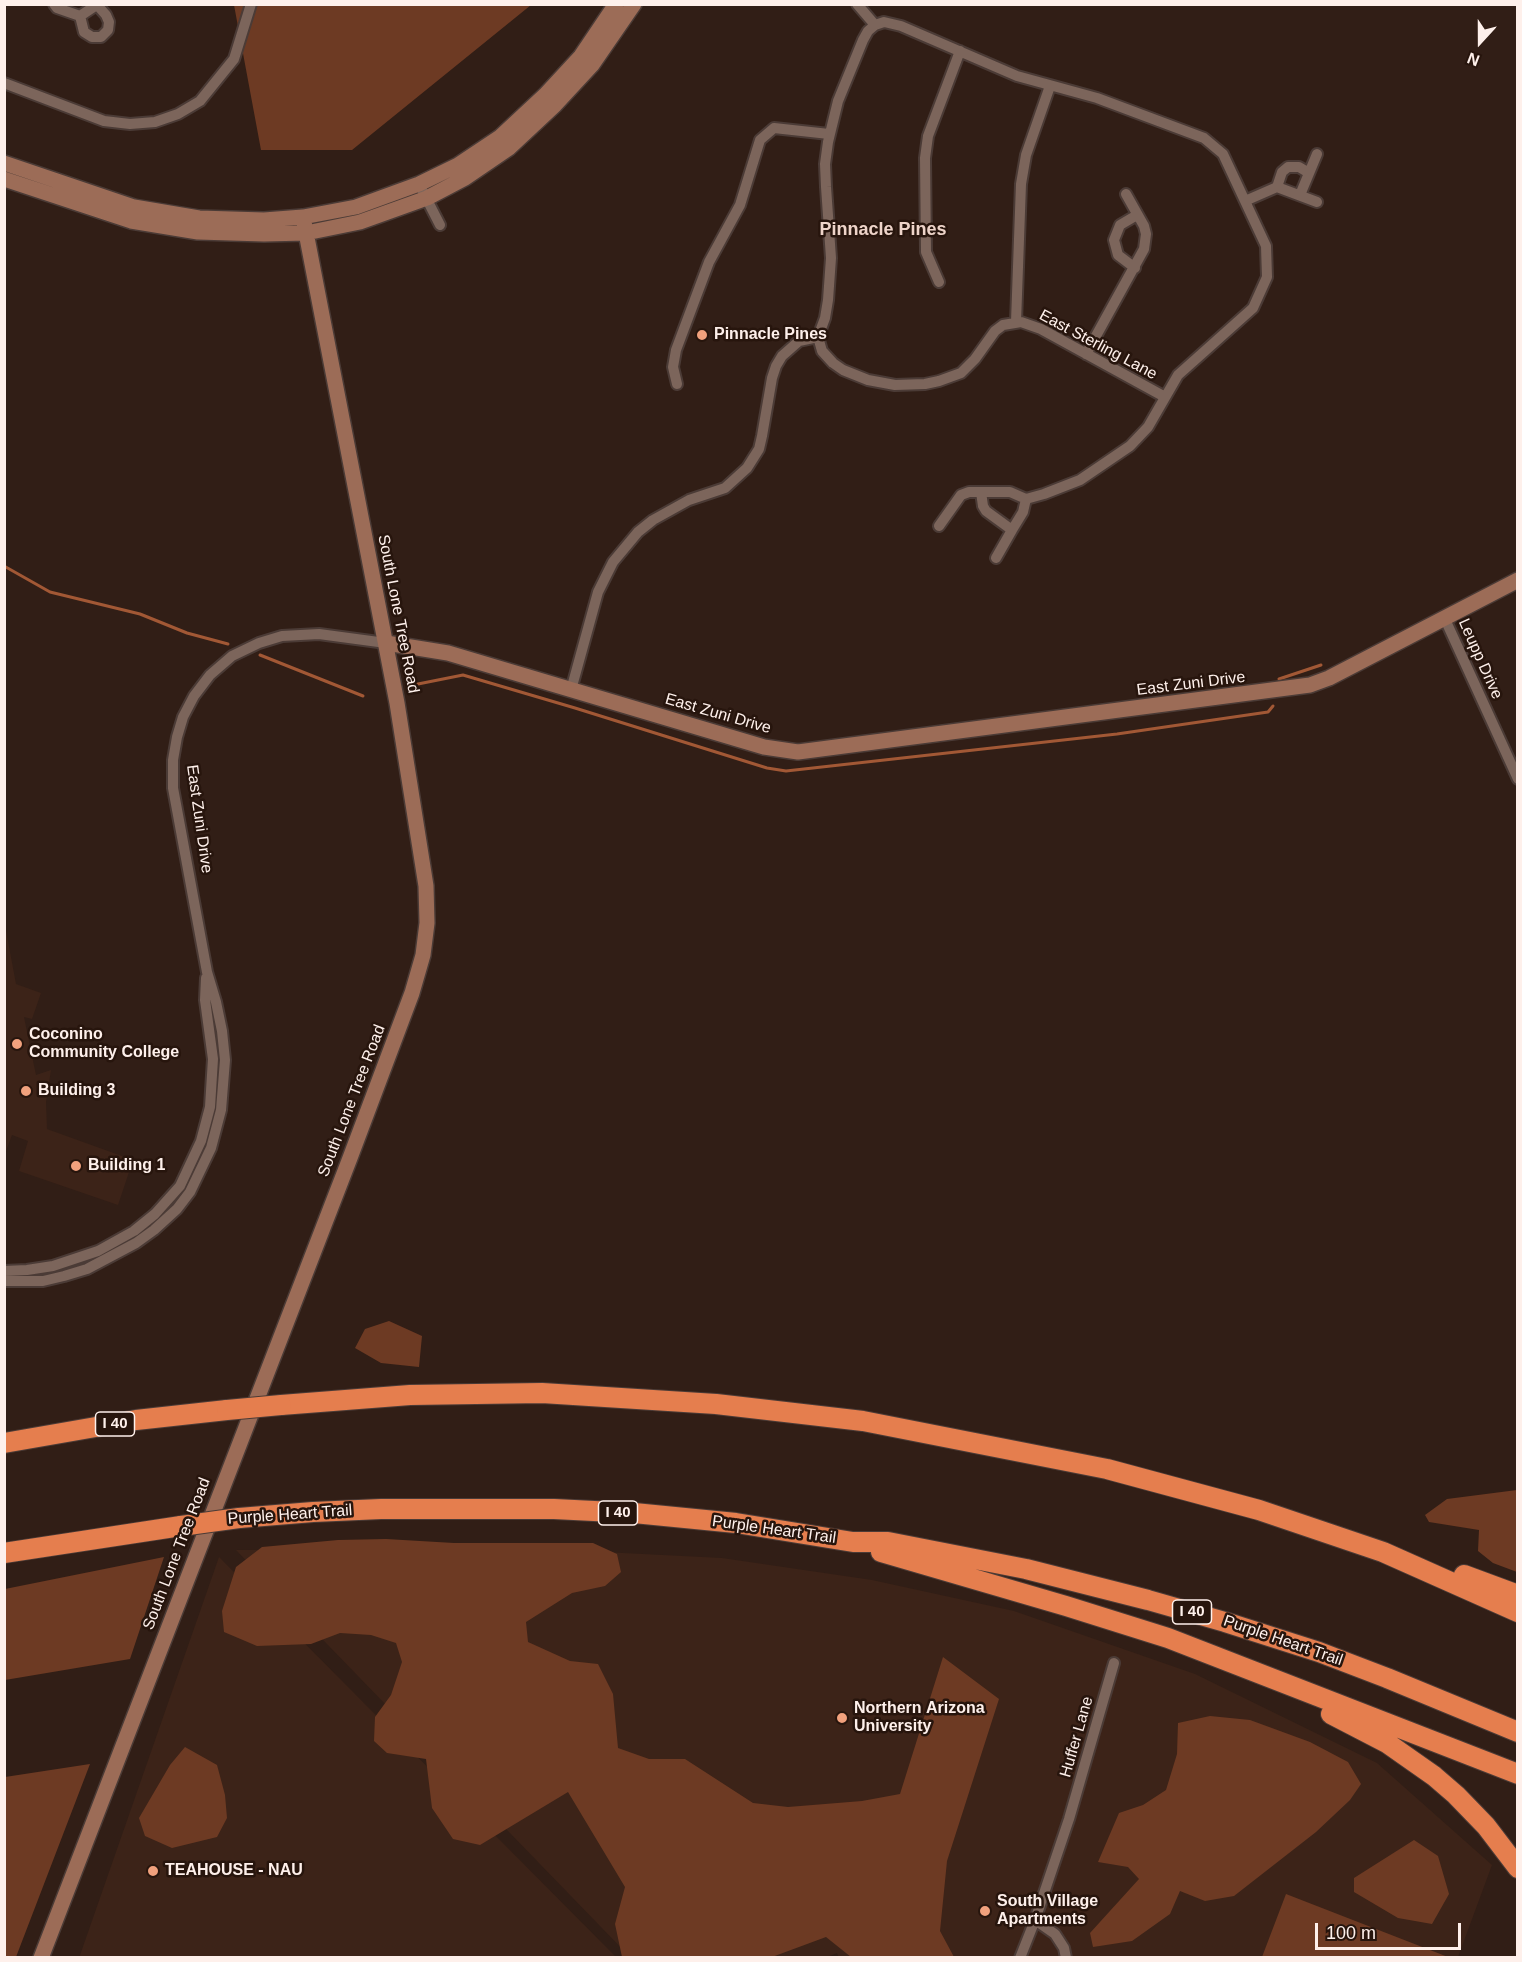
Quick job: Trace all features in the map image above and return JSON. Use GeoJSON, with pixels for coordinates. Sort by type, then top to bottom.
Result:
{"type":"FeatureCollection","features":[{"type":"Feature","properties":{"kind":"highway","name":"I 40"},"geometry":{"type":"LineString","coordinates":[[4,1443],[136,1420],[410,1395],[542,1393],[716,1404],[823,1415],[941,1435],[1107,1469],[1259,1510],[1383,1552],[1518,1612]]}},
{"type":"Feature","properties":{"kind":"highway","name":"Purple Heart Trail"},"geometry":{"type":"LineString","coordinates":[[4,1553],[239,1518],[381,1509],[554,1509],[634,1513],[758,1525],[853,1542],[888,1542],[1008,1565],[1159,1603],[1318,1652],[1518,1732]]}},
{"type":"Feature","properties":{"kind":"highway"},"geometry":{"type":"LineString","coordinates":[[853,1542],[1168,1638],[1518,1774]]}},
{"type":"Feature","properties":{"kind":"highway"},"geometry":{"type":"LineString","coordinates":[[1383,1552],[1460,1574],[1518,1595]]}},
{"type":"Feature","properties":{"kind":"highway"},"geometry":{"type":"LineString","coordinates":[[1236,1665],[1267,1683],[1349,1722],[1412,1759],[1463,1802],[1500,1843],[1518,1868]]}},
{"type":"Feature","properties":{"kind":"main road"},"geometry":{"type":"LineString","coordinates":[[4,163],[106,199],[199,218],[264,220],[303,217],[356,207],[419,184],[458,165],[500,137],[545,95],[581,56],[616,4]]}},
{"type":"Feature","properties":{"kind":"main road"},"geometry":{"type":"LineString","coordinates":[[4,179],[102,213],[165,228],[198,232],[306,233],[360,222],[427,198],[465,178],[509,148],[555,105],[592,65],[634,4]]}},
{"type":"Feature","properties":{"kind":"main road","name":"South Lone Tree Road"},"geometry":{"type":"LineString","coordinates":[[41,1958],[347,1166],[412,993],[423,955],[427,923],[426,886],[397,703],[303,217]]}},
{"type":"Feature","properties":{"kind":"main road","name":"East Zuni Drive"},"geometry":{"type":"LineString","coordinates":[[386,643],[448,653],[764,747],[798,752],[1310,685],[1329,678],[1518,580]]}},
{"type":"Feature","properties":{"kind":"street"},"geometry":{"type":"LineString","coordinates":[[54,4],[57,8],[80,16]]}},
{"type":"Feature","properties":{"kind":"street"},"geometry":{"type":"LineString","coordinates":[[4,83],[105,121],[130,124],[155,122],[178,114],[200,100],[234,59],[251,4]]}},
{"type":"Feature","properties":{"kind":"street"},"geometry":{"type":"LineString","coordinates":[[857,4],[875,25]]}},
{"type":"Feature","properties":{"kind":"street"},"geometry":{"type":"LineString","coordinates":[[98,5],[109,22],[108,30],[101,37],[92,38],[84,32],[80,16],[98,5]]}},
{"type":"Feature","properties":{"kind":"street"},"geometry":{"type":"LineString","coordinates":[[571,690],[598,592],[613,562],[638,532],[653,520],[689,500],[724,488],[747,468],[760,442],[776,366],[782,356],[799,341],[818,337],[826,309],[831,258],[825,164],[829,134],[838,100],[863,40],[868,31],[884,22],[893,23],[1017,76],[1097,98],[1204,138],[1223,153],[1266,246],[1268,267],[1264,286],[1253,308],[1178,375],[1148,427],[1130,446],[1080,480],[1044,494],[1026,499],[1010,492],[969,492],[961,495],[939,526]]}},
{"type":"Feature","properties":{"kind":"street"},"geometry":{"type":"LineString","coordinates":[[939,282],[926,252],[926,148],[932,124],[960,51]]}},
{"type":"Feature","properties":{"kind":"street"},"geometry":{"type":"LineString","coordinates":[[1016,322],[1021,184],[1026,155],[1050,86]]}},
{"type":"Feature","properties":{"kind":"street"},"geometry":{"type":"LineString","coordinates":[[677,384],[673,367],[676,350],[709,262],[740,205],[760,140],[774,128],[829,134]]}},
{"type":"Feature","properties":{"kind":"street"},"geometry":{"type":"LineString","coordinates":[[1300,195],[1317,154]]}},
{"type":"Feature","properties":{"kind":"street"},"geometry":{"type":"LineString","coordinates":[[1277,187],[1282,172],[1288,167],[1299,167],[1309,173]]}},
{"type":"Feature","properties":{"kind":"street"},"geometry":{"type":"LineString","coordinates":[[419,184],[440,225]]}},
{"type":"Feature","properties":{"kind":"street"},"geometry":{"type":"LineString","coordinates":[[1245,201],[1277,187],[1317,202]]}},
{"type":"Feature","properties":{"kind":"street"},"geometry":{"type":"LineString","coordinates":[[1086,354],[1142,256],[1146,241],[1143,226],[1126,194]]}},
{"type":"Feature","properties":{"kind":"street"},"geometry":{"type":"LineString","coordinates":[[1135,268],[1118,255],[1114,240],[1120,225],[1137,215]]}},
{"type":"Feature","properties":{"kind":"street","name":"East Sterling Lane"},"geometry":{"type":"LineString","coordinates":[[818,337],[822,351],[832,363],[843,370],[881,384],[911,386],[939,381],[961,373],[975,359],[995,331],[1003,325],[1016,322],[1041,329],[1165,398]]}},
{"type":"Feature","properties":{"kind":"street"},"geometry":{"type":"LineString","coordinates":[[981,492],[986,511],[1012,530]]}},
{"type":"Feature","properties":{"kind":"street"},"geometry":{"type":"LineString","coordinates":[[996,558],[1023,512],[1026,499]]}},
{"type":"Feature","properties":{"kind":"street","name":"Leupp Drive"},"geometry":{"type":"LineString","coordinates":[[1444,617],[1518,779]]}},
{"type":"Feature","properties":{"kind":"street","name":"East Zuni Drive"},"geometry":{"type":"LineString","coordinates":[[4,1281],[53,1279],[87,1269],[154,1230],[177,1209],[190,1192],[211,1148],[221,1110],[224,1083],[225,1060],[222,1031],[207,972],[173,788],[172,760],[177,737],[183,717],[194,696],[210,675],[232,656],[259,643],[282,636],[319,634],[386,643]]}},
{"type":"Feature","properties":{"kind":"street","name":"East Zuni Drive"},"geometry":{"type":"LineString","coordinates":[[4,1271],[53,1266],[98,1251],[134,1231],[155,1214],[180,1186],[201,1141],[210,1107],[213,1059],[205,1000],[207,972]]}},
{"type":"Feature","properties":{"kind":"street","name":"Huffer Lane"},"geometry":{"type":"LineString","coordinates":[[1020,1958],[1069,1819],[1114,1663]]}},
{"type":"Feature","properties":{"kind":"street"},"geometry":{"type":"LineString","coordinates":[[1035,1920],[1055,1934],[1064,1948],[1066,1958]]}},
{"type":"Feature","properties":{"kind":"shaded area"},"geometry":{"type":"Polygon","coordinates":[[[234,5],[531,5],[352,150],[261,150],[234,5]]]}},
{"type":"Feature","properties":{"kind":"shaded area","name":"Coconino Community College"},"geometry":{"type":"Polygon","coordinates":[[[5,925],[16,984],[41,993],[32,1019],[24,1017],[36,1075],[51,1070],[46,1102],[47,1129],[133,1160],[118,1205],[19,1171],[28,1141],[12,1135],[5,1154],[5,925]]]}},
{"type":"Feature","properties":{"kind":"shaded area"},"geometry":{"type":"Polygon","coordinates":[[[389,1321],[422,1336],[419,1367],[381,1363],[355,1348],[365,1329],[389,1321]]]}},
{"type":"Feature","properties":{"kind":"shaded area"},"geometry":{"type":"Polygon","coordinates":[[[1517,1490],[1517,1572],[1493,1563],[1478,1551],[1479,1530],[1429,1522],[1425,1515],[1447,1499],[1517,1490]]]}},
{"type":"Feature","properties":{"kind":"shaded area"},"geometry":{"type":"Polygon","coordinates":[[[386,1539],[454,1543],[593,1543],[617,1554],[621,1572],[605,1586],[572,1593],[526,1622],[528,1642],[570,1661],[598,1664],[613,1694],[618,1748],[649,1759],[685,1759],[753,1803],[788,1807],[862,1801],[900,1794],[943,1657],[999,1699],[947,1861],[940,1931],[954,1957],[851,1957],[826,1937],[772,1957],[622,1957],[615,1924],[625,1887],[568,1792],[480,1845],[453,1839],[432,1808],[426,1759],[387,1753],[374,1741],[375,1717],[391,1695],[402,1662],[396,1643],[371,1635],[340,1633],[311,1644],[257,1646],[224,1632],[222,1611],[236,1567],[262,1547],[338,1540],[386,1539]]]}},
{"type":"Feature","properties":{"kind":"shaded area","name":"Northern Arizona University"},"geometry":{"type":"Polygon","coordinates":[[[544,1549],[722,1558],[872,1580],[1014,1611],[1195,1674],[1377,1763],[1492,1865],[1458,1957],[839,1958],[837,1953],[825,1958],[630,1957],[236,1550],[544,1549]]]}},
{"type":"Feature","properties":{"kind":"shaded area"},"geometry":{"type":"Polygon","coordinates":[[[164,1557],[130,1659],[5,1680],[5,1589],[164,1557]]]}},
{"type":"Feature","properties":{"kind":"shaded area"},"geometry":{"type":"Polygon","coordinates":[[[219,1557],[616,1957],[79,1958],[219,1557]]]}},
{"type":"Feature","properties":{"kind":"shaded area"},"geometry":{"type":"Polygon","coordinates":[[[1210,1716],[1250,1720],[1310,1742],[1348,1762],[1361,1784],[1350,1800],[1316,1832],[1234,1896],[1205,1901],[1180,1891],[1170,1914],[1132,1941],[1093,1947],[1090,1933],[1139,1879],[1128,1867],[1098,1862],[1119,1813],[1143,1805],[1166,1790],[1177,1754],[1178,1723],[1210,1716]]]}},
{"type":"Feature","properties":{"kind":"shaded area"},"geometry":{"type":"Polygon","coordinates":[[[185,1747],[217,1765],[225,1795],[227,1818],[217,1837],[172,1848],[145,1836],[139,1818],[170,1765],[185,1747]]]}},
{"type":"Feature","properties":{"kind":"shaded area"},"geometry":{"type":"Polygon","coordinates":[[[90,1764],[16,1957],[5,1957],[5,1777],[90,1764]]]}},
{"type":"Feature","properties":{"kind":"shaded area"},"geometry":{"type":"Polygon","coordinates":[[[1414,1840],[1438,1856],[1449,1894],[1432,1924],[1398,1918],[1354,1892],[1354,1878],[1414,1840]]]}},
{"type":"Feature","properties":{"kind":"shaded area"},"geometry":{"type":"Polygon","coordinates":[[[1286,1894],[1448,1957],[1262,1957],[1286,1894]]]}},
{"type":"Feature","properties":{"kind":"waterway"},"geometry":{"type":"LineString","coordinates":[[4,566],[50,592],[140,614],[187,633],[228,644]]}},
{"type":"Feature","properties":{"kind":"waterway"},"geometry":{"type":"LineString","coordinates":[[260,655],[363,696]]}},
{"type":"Feature","properties":{"kind":"waterway"},"geometry":{"type":"LineString","coordinates":[[1279,679],[1321,665]]}},
{"type":"Feature","properties":{"kind":"waterway"},"geometry":{"type":"LineString","coordinates":[[413,685],[463,675],[767,768],[786,771],[1117,734],[1268,712],[1273,706]]}},
{"type":"Feature","properties":{"kind":"place","name":"Pinnacle Pines"},"geometry":{"type":"Point","coordinates":[702,335]}},
{"type":"Feature","properties":{"kind":"place","name":"Coconino Community College"},"geometry":{"type":"Point","coordinates":[17,1044]}},
{"type":"Feature","properties":{"kind":"place","name":"Building 3"},"geometry":{"type":"Point","coordinates":[26,1091]}},
{"type":"Feature","properties":{"kind":"place","name":"Building 1"},"geometry":{"type":"Point","coordinates":[76,1166]}},
{"type":"Feature","properties":{"kind":"place","name":"Northern Arizona University"},"geometry":{"type":"Point","coordinates":[842,1718]}},
{"type":"Feature","properties":{"kind":"place","name":"TEAHOUSE - NAU"},"geometry":{"type":"Point","coordinates":[153,1871]}},
{"type":"Feature","properties":{"kind":"place","name":"South Village Apartments"},"geometry":{"type":"Point","coordinates":[985,1911]}},
{"type":"Feature","properties":{"kind":"district","name":"Pinnacle Pines"},"geometry":{"type":"Point","coordinates":[883,230]}}]}
